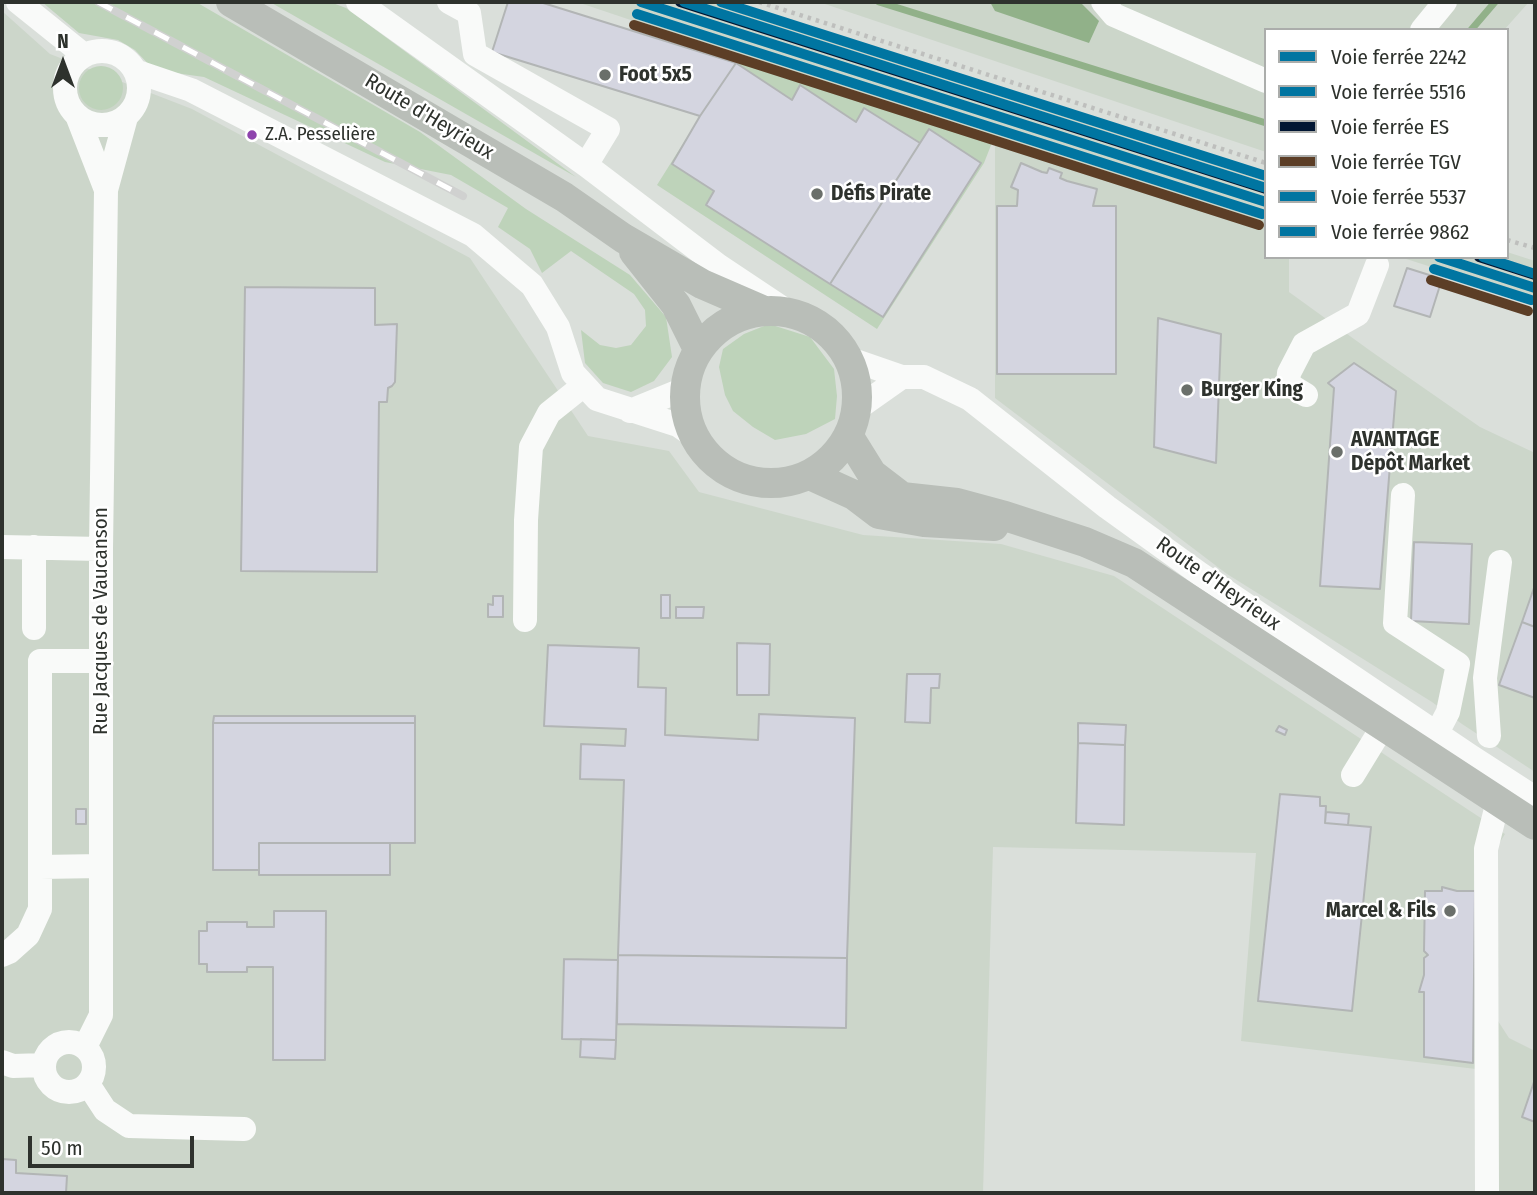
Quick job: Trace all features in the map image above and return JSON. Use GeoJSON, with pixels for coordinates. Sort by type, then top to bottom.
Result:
{"type":"FeatureCollection","features":[{"type":"Feature","properties":{"kind":"main road","name":"Route d'Heyrieux"},"geometry":{"type":"LineString","coordinates":[[231,2],[564,197],[623,238],[702,284],[775,311]]}},
{"type":"Feature","properties":{"kind":"main road","name":"Route d'Heyrieux"},"geometry":{"type":"LineString","coordinates":[[623,238],[676,305],[698,349]]}},
{"type":"Feature","properties":{"kind":"main road"},"geometry":{"type":"LineString","coordinates":[[775,311],[813,320],[834,337],[850,359],[857,383],[858,408],[849,437],[832,459],[810,475],[784,483],[757,483],[731,474],[709,458],[694,436],[685,414],[684,389],[689,368],[698,349],[715,330],[737,317],[775,311]]}},
{"type":"Feature","properties":{"kind":"main road","name":"Route d'Heyrieux"},"geometry":{"type":"LineString","coordinates":[[849,437],[872,474],[902,497],[957,502],[1085,542],[1134,563],[1535,825]]}},
{"type":"Feature","properties":{"kind":"main road","name":"Route d'Heyrieux"},"geometry":{"type":"LineString","coordinates":[[810,475],[854,495],[879,514],[924,522],[1045,530]]}},
{"type":"Feature","properties":{"kind":"street"},"geometry":{"type":"LineString","coordinates":[[358,2],[586,165],[719,265],[775,311]]}},
{"type":"Feature","properties":{"kind":"street"},"geometry":{"type":"LineString","coordinates":[[449,2],[469,13],[475,54],[608,129],[586,165]]}},
{"type":"Feature","properties":{"kind":"street"},"geometry":{"type":"LineString","coordinates":[[1102,2],[1114,15],[1264,80]]}},
{"type":"Feature","properties":{"kind":"street"},"geometry":{"type":"LineString","coordinates":[[1424,28],[1445,2]]}},
{"type":"Feature","properties":{"kind":"street"},"geometry":{"type":"LineString","coordinates":[[26,9],[76,63]]}},
{"type":"Feature","properties":{"kind":"street"},"geometry":{"type":"LineString","coordinates":[[132,109],[139,90],[135,71],[128,61],[107,51],[96,51],[76,63],[64,84],[65,97],[69,108],[78,118],[89,124],[115,124],[132,109],[191,90]]}},
{"type":"Feature","properties":{"kind":"street"},"geometry":{"type":"LineString","coordinates":[[135,71],[191,90],[473,235],[532,285],[558,327],[573,373],[597,400],[678,425],[694,436]]}},
{"type":"Feature","properties":{"kind":"street","name":"Rue Jacques de Vaucanson"},"geometry":{"type":"LineString","coordinates":[[85,1047],[101,1015],[101,548],[106,190],[132,109]]}},
{"type":"Feature","properties":{"kind":"street","name":"Rue Jacques de Vaucanson"},"geometry":{"type":"LineString","coordinates":[[78,118],[106,190]]}},
{"type":"Feature","properties":{"kind":"street"},"geometry":{"type":"LineString","coordinates":[[1306,395],[1288,384],[1289,373],[1304,344],[1357,314],[1377,265]]}},
{"type":"Feature","properties":{"kind":"street","name":"Route d'Heyrieux"},"geometry":{"type":"LineString","coordinates":[[850,359],[902,377],[924,377],[970,399],[1107,507],[1200,573],[1535,798]]}},
{"type":"Feature","properties":{"kind":"street"},"geometry":{"type":"LineString","coordinates":[[858,408],[902,377]]}},
{"type":"Feature","properties":{"kind":"street"},"geometry":{"type":"LineString","coordinates":[[525,620],[526,520],[531,447],[549,414],[584,386]]}},
{"type":"Feature","properties":{"kind":"street"},"geometry":{"type":"LineString","coordinates":[[630,411],[684,389]]}},
{"type":"Feature","properties":{"kind":"street"},"geometry":{"type":"LineString","coordinates":[[1403,495],[1395,623],[1458,664],[1448,712],[1437,733]]}},
{"type":"Feature","properties":{"kind":"street"},"geometry":{"type":"LineString","coordinates":[[2,547],[101,548]]}},
{"type":"Feature","properties":{"kind":"street"},"geometry":{"type":"LineString","coordinates":[[34,547],[34,628]]}},
{"type":"Feature","properties":{"kind":"street"},"geometry":{"type":"LineString","coordinates":[[1489,736],[1485,678],[1500,562]]}},
{"type":"Feature","properties":{"kind":"street"},"geometry":{"type":"LineString","coordinates":[[2,955],[29,934],[40,909],[40,661],[101,661]]}},
{"type":"Feature","properties":{"kind":"street"},"geometry":{"type":"LineString","coordinates":[[1353,775],[1382,726]]}},
{"type":"Feature","properties":{"kind":"street"},"geometry":{"type":"LineString","coordinates":[[1487,1193],[1486,849],[1498,801]]}},
{"type":"Feature","properties":{"kind":"street"},"geometry":{"type":"LineString","coordinates":[[40,867],[101,866]]}},
{"type":"Feature","properties":{"kind":"street"},"geometry":{"type":"LineString","coordinates":[[78,1043],[85,1047],[95,1063],[88,1084],[81,1090],[60,1091],[49,1082],[45,1074],[46,1057],[58,1044],[78,1043]]}},
{"type":"Feature","properties":{"kind":"street"},"geometry":{"type":"LineString","coordinates":[[2,1062],[13,1066],[44,1065]]}},
{"type":"Feature","properties":{"kind":"street"},"geometry":{"type":"LineString","coordinates":[[88,1084],[105,1110],[129,1126],[244,1129]]}},
{"type":"Feature","properties":{"kind":"path"},"geometry":{"type":"LineString","coordinates":[[759,2],[1264,162]]}},
{"type":"Feature","properties":{"kind":"path"},"geometry":{"type":"LineString","coordinates":[[1509,241],[1535,248]]}},
{"type":"Feature","properties":{"kind":"shaded area"},"geometry":{"type":"Polygon","coordinates":[[[42,2],[196,2],[420,132],[526,209],[630,275],[666,317],[672,357],[654,381],[631,392],[603,383],[585,363],[581,330],[600,345],[616,348],[631,345],[646,326],[645,310],[634,294],[571,251],[542,273],[530,249],[498,227],[508,208],[451,175],[385,162],[204,77],[154,70],[135,50],[118,40],[79,33],[42,2]]]}},
{"type":"Feature","properties":{"kind":"shaded area"},"geometry":{"type":"Polygon","coordinates":[[[270,2],[330,2],[346,8],[576,177],[270,2]]]}},
{"type":"Feature","properties":{"kind":"shaded area"},"geometry":{"type":"Polygon","coordinates":[[[577,2],[727,2],[1264,174],[1264,259],[1289,259],[1289,292],[1480,427],[1535,453],[1535,772],[1432,702],[1227,574],[995,398],[995,135],[738,56],[577,2]]]}},
{"type":"Feature","properties":{"kind":"shaded area"},"geometry":{"type":"Polygon","coordinates":[[[819,2],[1529,2],[1506,28],[1264,28],[1264,151],[819,2]]]}},
{"type":"Feature","properties":{"kind":"shaded area"},"geometry":{"type":"Polygon","coordinates":[[[990,2],[1080,2],[1099,21],[1089,43],[995,11],[990,2]]]}},
{"type":"Feature","properties":{"kind":"shaded area"},"geometry":{"type":"Polygon","coordinates":[[[2,11],[50,54],[192,109],[470,258],[588,436],[669,451],[699,492],[863,535],[1001,544],[1114,576],[1505,834],[1494,852],[1496,1018],[1509,1038],[1535,1051],[1535,1193],[1475,1193],[1476,1069],[1241,1041],[1256,853],[993,847],[983,1193],[2,1193],[2,11]]]}},
{"type":"Feature","properties":{"kind":"shaded area","name":"Défis Pirate"},"geometry":{"type":"Polygon","coordinates":[[[738,56],[995,135],[984,163],[877,329],[657,185],[738,56]]]}},
{"type":"Feature","properties":{"kind":"shaded area"},"geometry":{"type":"Polygon","coordinates":[[[101,66],[117,72],[123,88],[117,104],[101,110],[85,104],[79,88],[85,72],[101,66]]]}},
{"type":"Feature","properties":{"kind":"shaded area"},"geometry":{"type":"Polygon","coordinates":[[[1509,253],[1535,261],[1535,300],[1406,259],[1509,259],[1509,253]]]}},
{"type":"Feature","properties":{"kind":"shaded area"},"geometry":{"type":"Polygon","coordinates":[[[769,324],[810,337],[834,369],[837,396],[835,419],[806,434],[775,440],[733,411],[725,395],[719,367],[723,349],[744,334],[769,324]]]}},
{"type":"Feature","properties":{"kind":"building"},"geometry":{"type":"Polygon","coordinates":[[[508,2],[540,2],[736,63],[700,116],[492,52],[508,2]]]}},
{"type":"Feature","properties":{"kind":"building"},"geometry":{"type":"Polygon","coordinates":[[[736,63],[792,100],[800,85],[856,122],[864,108],[920,143],[830,284],[706,205],[714,191],[672,164],[736,63]]]}},
{"type":"Feature","properties":{"kind":"building"},"geometry":{"type":"Polygon","coordinates":[[[929,129],[981,163],[883,317],[830,284],[929,129]]]}},
{"type":"Feature","properties":{"kind":"building"},"geometry":{"type":"Polygon","coordinates":[[[1021,163],[1047,173],[1049,168],[1062,173],[1060,178],[1097,189],[1093,206],[1116,206],[1116,374],[997,374],[997,206],[1017,206],[1018,190],[1011,187],[1021,163]]]}},
{"type":"Feature","properties":{"kind":"building"},"geometry":{"type":"Polygon","coordinates":[[[1407,268],[1442,279],[1430,317],[1394,306],[1407,268]]]}},
{"type":"Feature","properties":{"kind":"building"},"geometry":{"type":"Polygon","coordinates":[[[245,287],[375,288],[375,325],[397,324],[395,382],[388,388],[387,402],[379,402],[377,572],[241,571],[245,287]]]}},
{"type":"Feature","properties":{"kind":"building","name":"Burger King"},"geometry":{"type":"Polygon","coordinates":[[[1158,318],[1221,334],[1216,463],[1154,447],[1158,318]]]}},
{"type":"Feature","properties":{"kind":"building"},"geometry":{"type":"Polygon","coordinates":[[[1354,363],[1396,391],[1380,589],[1320,586],[1334,388],[1328,383],[1354,363]]]}},
{"type":"Feature","properties":{"kind":"building"},"geometry":{"type":"Polygon","coordinates":[[[1414,542],[1472,544],[1469,624],[1411,621],[1414,542]]]}},
{"type":"Feature","properties":{"kind":"building"},"geometry":{"type":"Polygon","coordinates":[[[1535,585],[1535,627],[1522,622],[1535,585]]]}},
{"type":"Feature","properties":{"kind":"building"},"geometry":{"type":"Polygon","coordinates":[[[661,595],[670,595],[670,618],[661,618],[661,595]]]}},
{"type":"Feature","properties":{"kind":"building"},"geometry":{"type":"Polygon","coordinates":[[[493,596],[503,596],[503,617],[488,617],[488,604],[493,605],[493,596]]]}},
{"type":"Feature","properties":{"kind":"building"},"geometry":{"type":"Polygon","coordinates":[[[676,607],[704,607],[703,618],[676,618],[676,607]]]}},
{"type":"Feature","properties":{"kind":"building"},"geometry":{"type":"Polygon","coordinates":[[[1522,622],[1535,627],[1535,698],[1499,685],[1522,622]]]}},
{"type":"Feature","properties":{"kind":"building"},"geometry":{"type":"Polygon","coordinates":[[[737,643],[770,644],[769,695],[737,695],[737,643]]]}},
{"type":"Feature","properties":{"kind":"building"},"geometry":{"type":"Polygon","coordinates":[[[548,645],[639,648],[638,687],[666,688],[665,735],[758,740],[759,714],[855,718],[847,958],[618,955],[624,780],[580,779],[581,744],[625,746],[626,729],[544,726],[548,645]]]}},
{"type":"Feature","properties":{"kind":"building"},"geometry":{"type":"Polygon","coordinates":[[[907,674],[940,674],[939,688],[931,688],[930,723],[905,722],[907,674]]]}},
{"type":"Feature","properties":{"kind":"building"},"geometry":{"type":"Polygon","coordinates":[[[214,716],[415,716],[415,723],[213,723],[214,716]]]}},
{"type":"Feature","properties":{"kind":"building"},"geometry":{"type":"Polygon","coordinates":[[[213,723],[415,723],[415,843],[259,843],[259,870],[213,870],[213,723]]]}},
{"type":"Feature","properties":{"kind":"building"},"geometry":{"type":"Polygon","coordinates":[[[1078,723],[1126,725],[1125,745],[1078,743],[1078,723]]]}},
{"type":"Feature","properties":{"kind":"building"},"geometry":{"type":"Polygon","coordinates":[[[1279,726],[1287,730],[1285,735],[1276,731],[1279,726]]]}},
{"type":"Feature","properties":{"kind":"building"},"geometry":{"type":"Polygon","coordinates":[[[1078,743],[1125,745],[1124,825],[1076,823],[1078,743]]]}},
{"type":"Feature","properties":{"kind":"building"},"geometry":{"type":"Polygon","coordinates":[[[1280,794],[1320,797],[1320,806],[1326,806],[1325,823],[1371,827],[1352,1011],[1258,1001],[1280,794]]]}},
{"type":"Feature","properties":{"kind":"building"},"geometry":{"type":"Polygon","coordinates":[[[76,809],[86,809],[86,824],[76,824],[76,809]]]}},
{"type":"Feature","properties":{"kind":"building"},"geometry":{"type":"Polygon","coordinates":[[[1326,812],[1349,814],[1348,825],[1325,823],[1326,812]]]}},
{"type":"Feature","properties":{"kind":"building"},"geometry":{"type":"Polygon","coordinates":[[[259,843],[390,843],[390,875],[259,875],[259,843]]]}},
{"type":"Feature","properties":{"kind":"building"},"geometry":{"type":"Polygon","coordinates":[[[1442,887],[1457,891],[1475,891],[1473,1063],[1424,1057],[1424,992],[1419,992],[1424,975],[1424,958],[1428,955],[1424,951],[1425,891],[1442,891],[1442,887]]]}},
{"type":"Feature","properties":{"kind":"building"},"geometry":{"type":"Polygon","coordinates":[[[274,911],[326,911],[325,1060],[273,1060],[273,967],[247,967],[247,972],[207,972],[207,964],[199,964],[199,931],[207,931],[207,922],[247,922],[247,927],[274,927],[274,911]]]}},
{"type":"Feature","properties":{"kind":"building"},"geometry":{"type":"Polygon","coordinates":[[[618,955],[847,958],[846,1028],[617,1024],[618,955]]]}},
{"type":"Feature","properties":{"kind":"building"},"geometry":{"type":"Polygon","coordinates":[[[564,959],[618,960],[616,1040],[562,1039],[564,959]]]}},
{"type":"Feature","properties":{"kind":"building"},"geometry":{"type":"Polygon","coordinates":[[[581,1039],[616,1040],[615,1059],[580,1057],[581,1039]]]}},
{"type":"Feature","properties":{"kind":"building"},"geometry":{"type":"Polygon","coordinates":[[[1535,1079],[1535,1122],[1522,1117],[1535,1079]]]}},
{"type":"Feature","properties":{"kind":"building"},"geometry":{"type":"Polygon","coordinates":[[[2,1159],[16,1160],[16,1173],[67,1176],[66,1193],[2,1193],[2,1159]]]}},
{"type":"Feature","properties":{"kind":"waterway"},"geometry":{"type":"LineString","coordinates":[[879,2],[1264,122]]}},
{"type":"Feature","properties":{"kind":"waterway"},"geometry":{"type":"LineString","coordinates":[[1473,28],[1495,2]]}},
{"type":"Feature","properties":{"kind":"railway"},"geometry":{"type":"LineString","coordinates":[[98,2],[463,196]]}},
{"type":"Feature","properties":{"kind":"rail line","name":"2242"},"geometry":{"type":"LineString","coordinates":[[641,2],[1264,201]]}},
{"type":"Feature","properties":{"kind":"rail line","name":"ES"},"geometry":{"type":"LineString","coordinates":[[680,2],[1264,188]]}},
{"type":"Feature","properties":{"kind":"rail line","name":"5537"},"geometry":{"type":"LineString","coordinates":[[684,2],[1264,187]]}},
{"type":"Feature","properties":{"kind":"rail line","name":"9862"},"geometry":{"type":"LineString","coordinates":[[721,2],[1264,175]]}},
{"type":"Feature","properties":{"kind":"rail line","name":"5516"},"geometry":{"type":"LineString","coordinates":[[637,14],[1262,214]]}},
{"type":"Feature","properties":{"kind":"rail line","name":"TGV"},"geometry":{"type":"LineString","coordinates":[[634,25],[1259,225]]}},
{"type":"Feature","properties":{"kind":"rail line","name":"2242"},"geometry":{"type":"LineString","coordinates":[[1445,259],[1535,288]]}},
{"type":"Feature","properties":{"kind":"rail line","name":"ES"},"geometry":{"type":"LineString","coordinates":[[1485,259],[1535,275]]}},
{"type":"Feature","properties":{"kind":"rail line","name":"5537"},"geometry":{"type":"LineString","coordinates":[[1489,259],[1535,274]]}},
{"type":"Feature","properties":{"kind":"rail line","name":"5516"},"geometry":{"type":"LineString","coordinates":[[1434,269],[1531,300]]}},
{"type":"Feature","properties":{"kind":"rail line","name":"TGV"},"geometry":{"type":"LineString","coordinates":[[1431,280],[1528,311]]}},
{"type":"Feature","properties":{"kind":"place","name":"Foot 5x5"},"geometry":{"type":"Point","coordinates":[605,75]}},
{"type":"Feature","properties":{"kind":"place","name":"Z.A. Pesselière"},"geometry":{"type":"Point","coordinates":[252,135]}},
{"type":"Feature","properties":{"kind":"place","name":"Défis Pirate"},"geometry":{"type":"Point","coordinates":[817,194]}},
{"type":"Feature","properties":{"kind":"place","name":"Burger King"},"geometry":{"type":"Point","coordinates":[1187,390]}},
{"type":"Feature","properties":{"kind":"place","name":"AVANTAGE Dépôt Market"},"geometry":{"type":"Point","coordinates":[1337,452]}},
{"type":"Feature","properties":{"kind":"place","name":"Marcel & Fils"},"geometry":{"type":"Point","coordinates":[1450,911]}}]}
